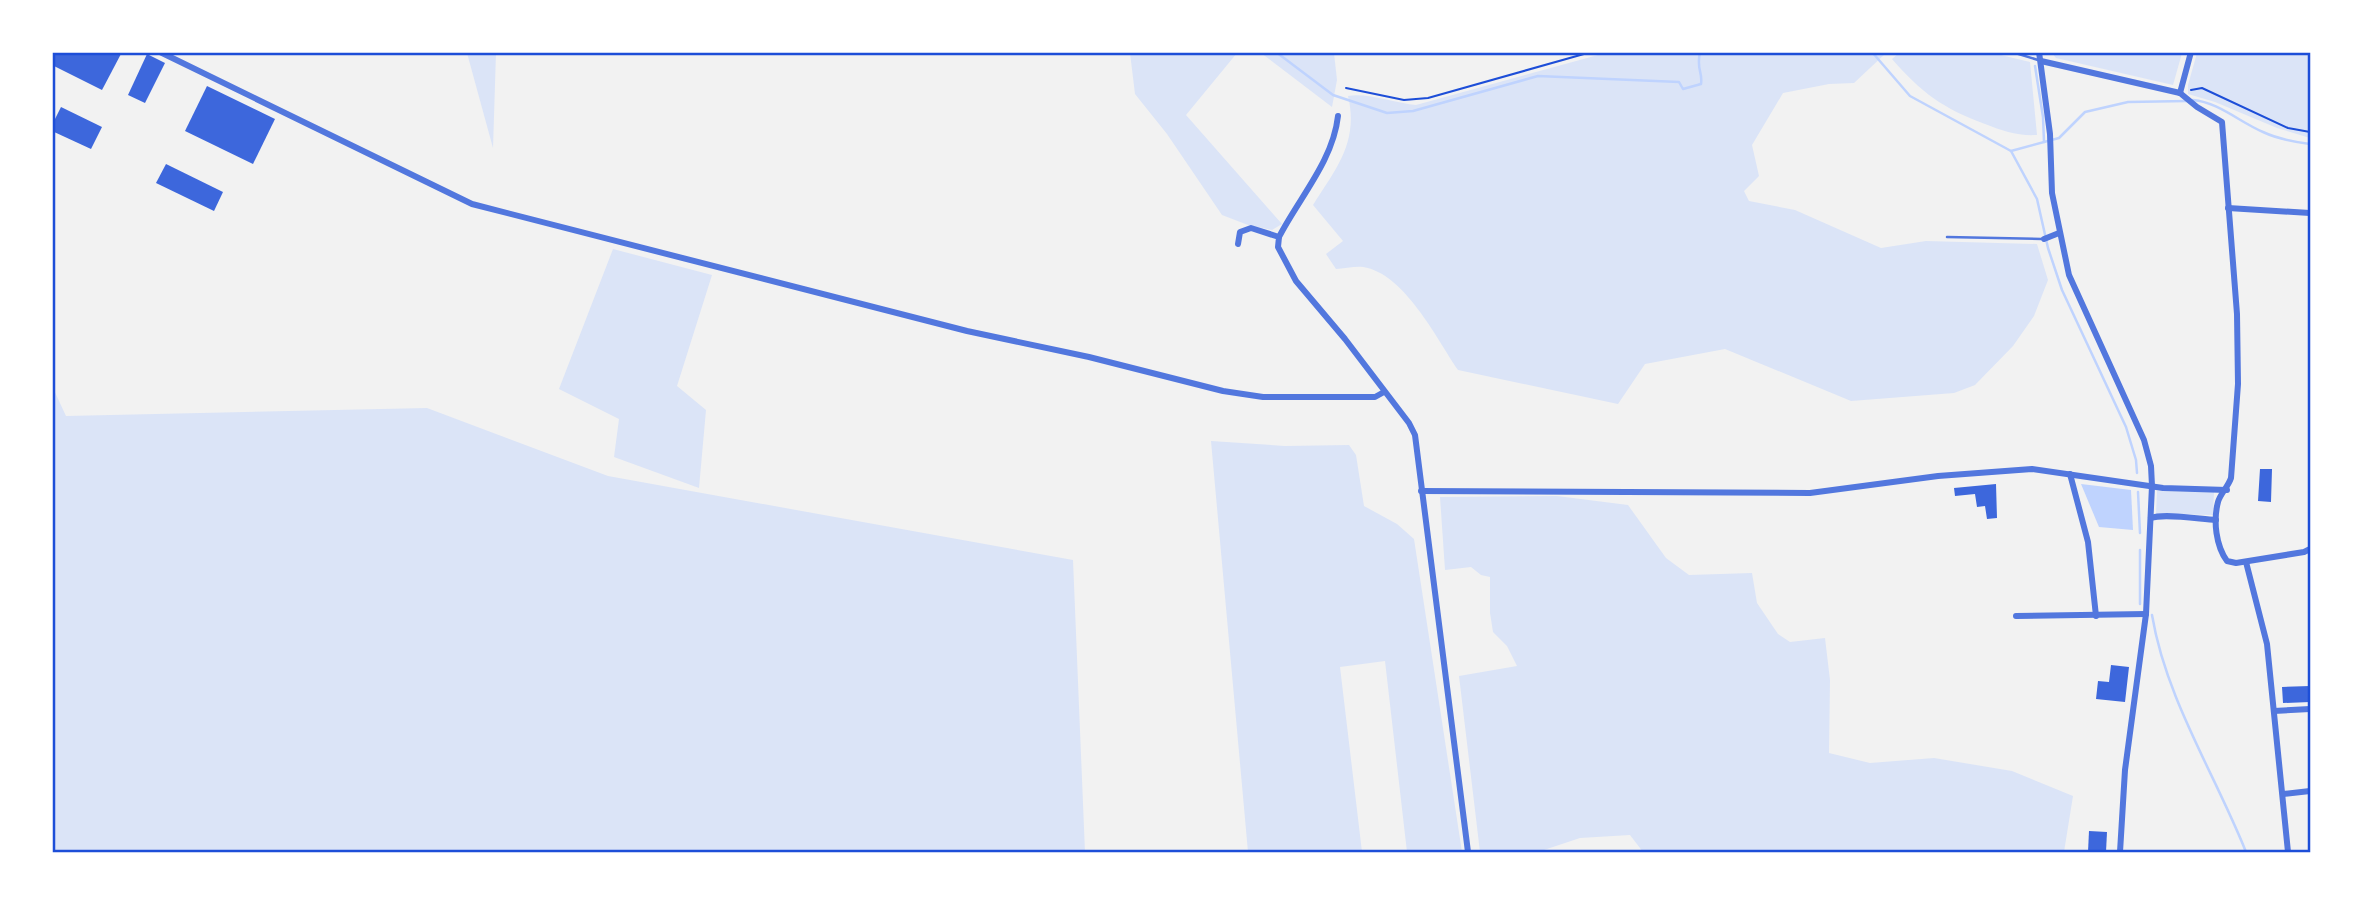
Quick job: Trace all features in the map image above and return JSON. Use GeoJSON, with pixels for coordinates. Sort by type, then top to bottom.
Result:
{"type":"FeatureCollection","features":[{"type":"Feature","properties":{"kind":"street"},"geometry":{"type":"LineString","coordinates":[[160,52],[472,204],[967,331],[1089,357],[1223,391],[1263,397],[1375,397],[1384,392]]}},
{"type":"Feature","properties":{"kind":"street"},"geometry":{"type":"LineString","coordinates":[[2039,52],[2050,134],[2056,235],[2068,275],[2144,440],[2151,466],[2146,614],[2125,770],[2120,852]]}},
{"type":"Feature","properties":{"kind":"street"},"geometry":{"type":"LineString","coordinates":[[2180,93],[2191,52]]}},
{"type":"Feature","properties":{"kind":"street"},"geometry":{"type":"LineString","coordinates":[[2041,61],[2180,93],[2222,122],[2237,314],[2238,384],[2231,478],[2227,490],[2220,498],[2216,520],[2221,553],[2227,561],[2246,562],[2311,549]]}},
{"type":"Feature","properties":{"kind":"street"},"geometry":{"type":"LineString","coordinates":[[1338,116],[1336,134],[1326,157],[1279,237],[1278,247],[1296,281],[1345,339],[1409,423],[1415,435],[1468,852]]}},
{"type":"Feature","properties":{"kind":"street"},"geometry":{"type":"LineString","coordinates":[[2228,208],[2311,213]]}},
{"type":"Feature","properties":{"kind":"street"},"geometry":{"type":"LineString","coordinates":[[1238,244],[1240,232],[1251,228],[1279,237]]}},
{"type":"Feature","properties":{"kind":"street"},"geometry":{"type":"LineString","coordinates":[[2044,239],[2056,235]]}},
{"type":"Feature","properties":{"kind":"street"},"geometry":{"type":"LineString","coordinates":[[1421,491],[1810,493],[1938,477],[2032,469],[2152,486],[2227,490]]}},
{"type":"Feature","properties":{"kind":"street"},"geometry":{"type":"LineString","coordinates":[[2070,474],[2088,542],[2096,616]]}},
{"type":"Feature","properties":{"kind":"street"},"geometry":{"type":"LineString","coordinates":[[2151,518],[2161,514],[2182,519],[2216,520]]}},
{"type":"Feature","properties":{"kind":"street"},"geometry":{"type":"LineString","coordinates":[[2246,562],[2267,644],[2288,852]]}},
{"type":"Feature","properties":{"kind":"street"},"geometry":{"type":"LineString","coordinates":[[2016,615],[2146,614]]}},
{"type":"Feature","properties":{"kind":"street"},"geometry":{"type":"LineString","coordinates":[[2274,712],[2311,709]]}},
{"type":"Feature","properties":{"kind":"street"},"geometry":{"type":"LineString","coordinates":[[2283,794],[2311,791]]}},
{"type":"Feature","properties":{"kind":"lane"},"geometry":{"type":"LineString","coordinates":[[2012,52],[2041,61]]}},
{"type":"Feature","properties":{"kind":"lane"},"geometry":{"type":"LineString","coordinates":[[1947,237],[2044,239]]}},
{"type":"Feature","properties":{"kind":"path"},"geometry":{"type":"LineString","coordinates":[[1346,88],[1404,100],[1428,98],[1591,52]]}},
{"type":"Feature","properties":{"kind":"path"},"geometry":{"type":"LineString","coordinates":[[2180,93],[2202,88],[2288,128],[2311,132]]}},
{"type":"Feature","properties":{"kind":"shaded area"},"geometry":{"type":"Polygon","coordinates":[[[1609,52],[1886,53],[1854,83],[1829,84],[1783,93],[1752,145],[1759,176],[1744,191],[1749,201],[1795,210],[1881,248],[1926,241],[2037,244],[2048,280],[2034,316],[2013,346],[1975,385],[1954,393],[1851,401],[1725,349],[1645,364],[1618,404],[1458,370],[1430,325],[1392,281],[1363,267],[1336,269],[1326,254],[1343,241],[1313,205],[1337,167],[1348,141],[1351,112],[1348,96],[1372,97],[1416,105],[1609,52]]]}},
{"type":"Feature","properties":{"kind":"shaded area"},"geometry":{"type":"Polygon","coordinates":[[[1988,52],[2030,62],[2037,135],[2004,131],[1957,112],[1923,90],[1892,59],[1899,53],[1988,52]]]}},
{"type":"Feature","properties":{"kind":"shaded area"},"geometry":{"type":"Polygon","coordinates":[[[467,53],[496,53],[493,148],[467,53]]]}},
{"type":"Feature","properties":{"kind":"shaded area"},"geometry":{"type":"Polygon","coordinates":[[[1130,53],[1237,53],[1186,115],[1282,224],[1272,230],[1248,225],[1222,215],[1167,134],[1135,94],[1130,53]]]}},
{"type":"Feature","properties":{"kind":"shaded area"},"geometry":{"type":"Polygon","coordinates":[[[1261,53],[1334,53],[1337,80],[1332,107],[1261,53]]]}},
{"type":"Feature","properties":{"kind":"shaded area"},"geometry":{"type":"Polygon","coordinates":[[[2052,53],[2182,53],[2173,85],[2056,58],[2052,53]]]}},
{"type":"Feature","properties":{"kind":"shaded area"},"geometry":{"type":"Polygon","coordinates":[[[2197,53],[2310,53],[2310,138],[2188,94],[2197,53]]]}},
{"type":"Feature","properties":{"kind":"shaded area"},"geometry":{"type":"Polygon","coordinates":[[[613,249],[712,275],[677,386],[706,410],[699,488],[614,457],[619,419],[559,389],[613,249]]]}},
{"type":"Feature","properties":{"kind":"shaded area"},"geometry":{"type":"Polygon","coordinates":[[[53,388],[66,416],[427,408],[608,476],[1073,560],[1085,852],[53,852],[53,388]]]}},
{"type":"Feature","properties":{"kind":"shaded area"},"geometry":{"type":"Polygon","coordinates":[[[1211,441],[1285,446],[1349,445],[1356,455],[1364,506],[1397,524],[1414,539],[1462,852],[1407,852],[1385,661],[1340,667],[1362,852],[1248,852],[1211,441]]]}},
{"type":"Feature","properties":{"kind":"shaded area"},"geometry":{"type":"Polygon","coordinates":[[[2157,491],[2214,492],[2213,515],[2156,514],[2157,491]]]}},
{"type":"Feature","properties":{"kind":"shaded area"},"geometry":{"type":"Polygon","coordinates":[[[1557,496],[1628,505],[1666,558],[1689,575],[1752,573],[1757,603],[1778,634],[1790,642],[1825,638],[1830,680],[1829,753],[1870,763],[1934,758],[2012,771],[2073,796],[2064,852],[1643,852],[1630,835],[1580,838],[1538,852],[1480,852],[1459,676],[1517,666],[1507,646],[1493,632],[1490,577],[1481,575],[1471,567],[1445,570],[1440,497],[1557,496]]]}},
{"type":"Feature","properties":{"kind":"water"},"geometry":{"type":"Polygon","coordinates":[[[2081,484],[2131,490],[2133,530],[2099,527],[2081,484]]]}},
{"type":"Feature","properties":{"kind":"building"},"geometry":{"type":"Polygon","coordinates":[[[52,52],[122,52],[102,90],[52,65],[52,52]]]}},
{"type":"Feature","properties":{"kind":"building"},"geometry":{"type":"Polygon","coordinates":[[[147,54],[165,63],[145,103],[128,95],[147,54]]]}},
{"type":"Feature","properties":{"kind":"building"},"geometry":{"type":"Polygon","coordinates":[[[207,86],[275,119],[253,164],[185,131],[207,86]]]}},
{"type":"Feature","properties":{"kind":"building"},"geometry":{"type":"Polygon","coordinates":[[[61,107],[102,127],[91,149],[52,131],[52,125],[61,107]]]}},
{"type":"Feature","properties":{"kind":"building"},"geometry":{"type":"Polygon","coordinates":[[[166,164],[223,192],[214,211],[156,183],[166,164]]]}},
{"type":"Feature","properties":{"kind":"building"},"geometry":{"type":"Polygon","coordinates":[[[2260,469],[2272,469],[2271,502],[2258,501],[2260,469]]]}},
{"type":"Feature","properties":{"kind":"building"},"geometry":{"type":"Polygon","coordinates":[[[1996,484],[1997,518],[1987,519],[1985,506],[1977,507],[1975,494],[1955,496],[1954,488],[1996,484]]]}},
{"type":"Feature","properties":{"kind":"building"},"geometry":{"type":"Polygon","coordinates":[[[2111,665],[2129,667],[2125,702],[2096,699],[2098,681],[2109,682],[2111,665]]]}},
{"type":"Feature","properties":{"kind":"building"},"geometry":{"type":"Polygon","coordinates":[[[2310,686],[2310,702],[2283,703],[2282,687],[2310,686]]]}},
{"type":"Feature","properties":{"kind":"building"},"geometry":{"type":"Polygon","coordinates":[[[2089,831],[2107,832],[2106,852],[2088,852],[2089,831]]]}},
{"type":"Feature","properties":{"kind":"waterway"},"geometry":{"type":"LineString","coordinates":[[1276,52],[1333,95],[1387,113],[1413,111],[1538,76],[1679,82],[1683,89],[1701,84],[1700,52]]}},
{"type":"Feature","properties":{"kind":"waterway"},"geometry":{"type":"LineString","coordinates":[[1872,52],[1910,96],[2011,151],[2059,138],[2085,112],[2128,102],[2187,101]]}},
{"type":"Feature","properties":{"kind":"waterway"},"geometry":{"type":"LineString","coordinates":[[2035,66],[2044,142]]}},
{"type":"Feature","properties":{"kind":"waterway"},"geometry":{"type":"LineString","coordinates":[[2193,100],[2220,109],[2269,134],[2310,144]]}},
{"type":"Feature","properties":{"kind":"waterway"},"geometry":{"type":"LineString","coordinates":[[2011,151],[2037,199],[2048,248],[2062,290],[2126,427],[2137,473]]}},
{"type":"Feature","properties":{"kind":"waterway"},"geometry":{"type":"LineString","coordinates":[[2138,492],[2140,533]]}},
{"type":"Feature","properties":{"kind":"waterway"},"geometry":{"type":"LineString","coordinates":[[2140,550],[2140,604]]}},
{"type":"Feature","properties":{"kind":"waterway"},"geometry":{"type":"LineString","coordinates":[[2152,615],[2168,676],[2246,852]]}}]}
